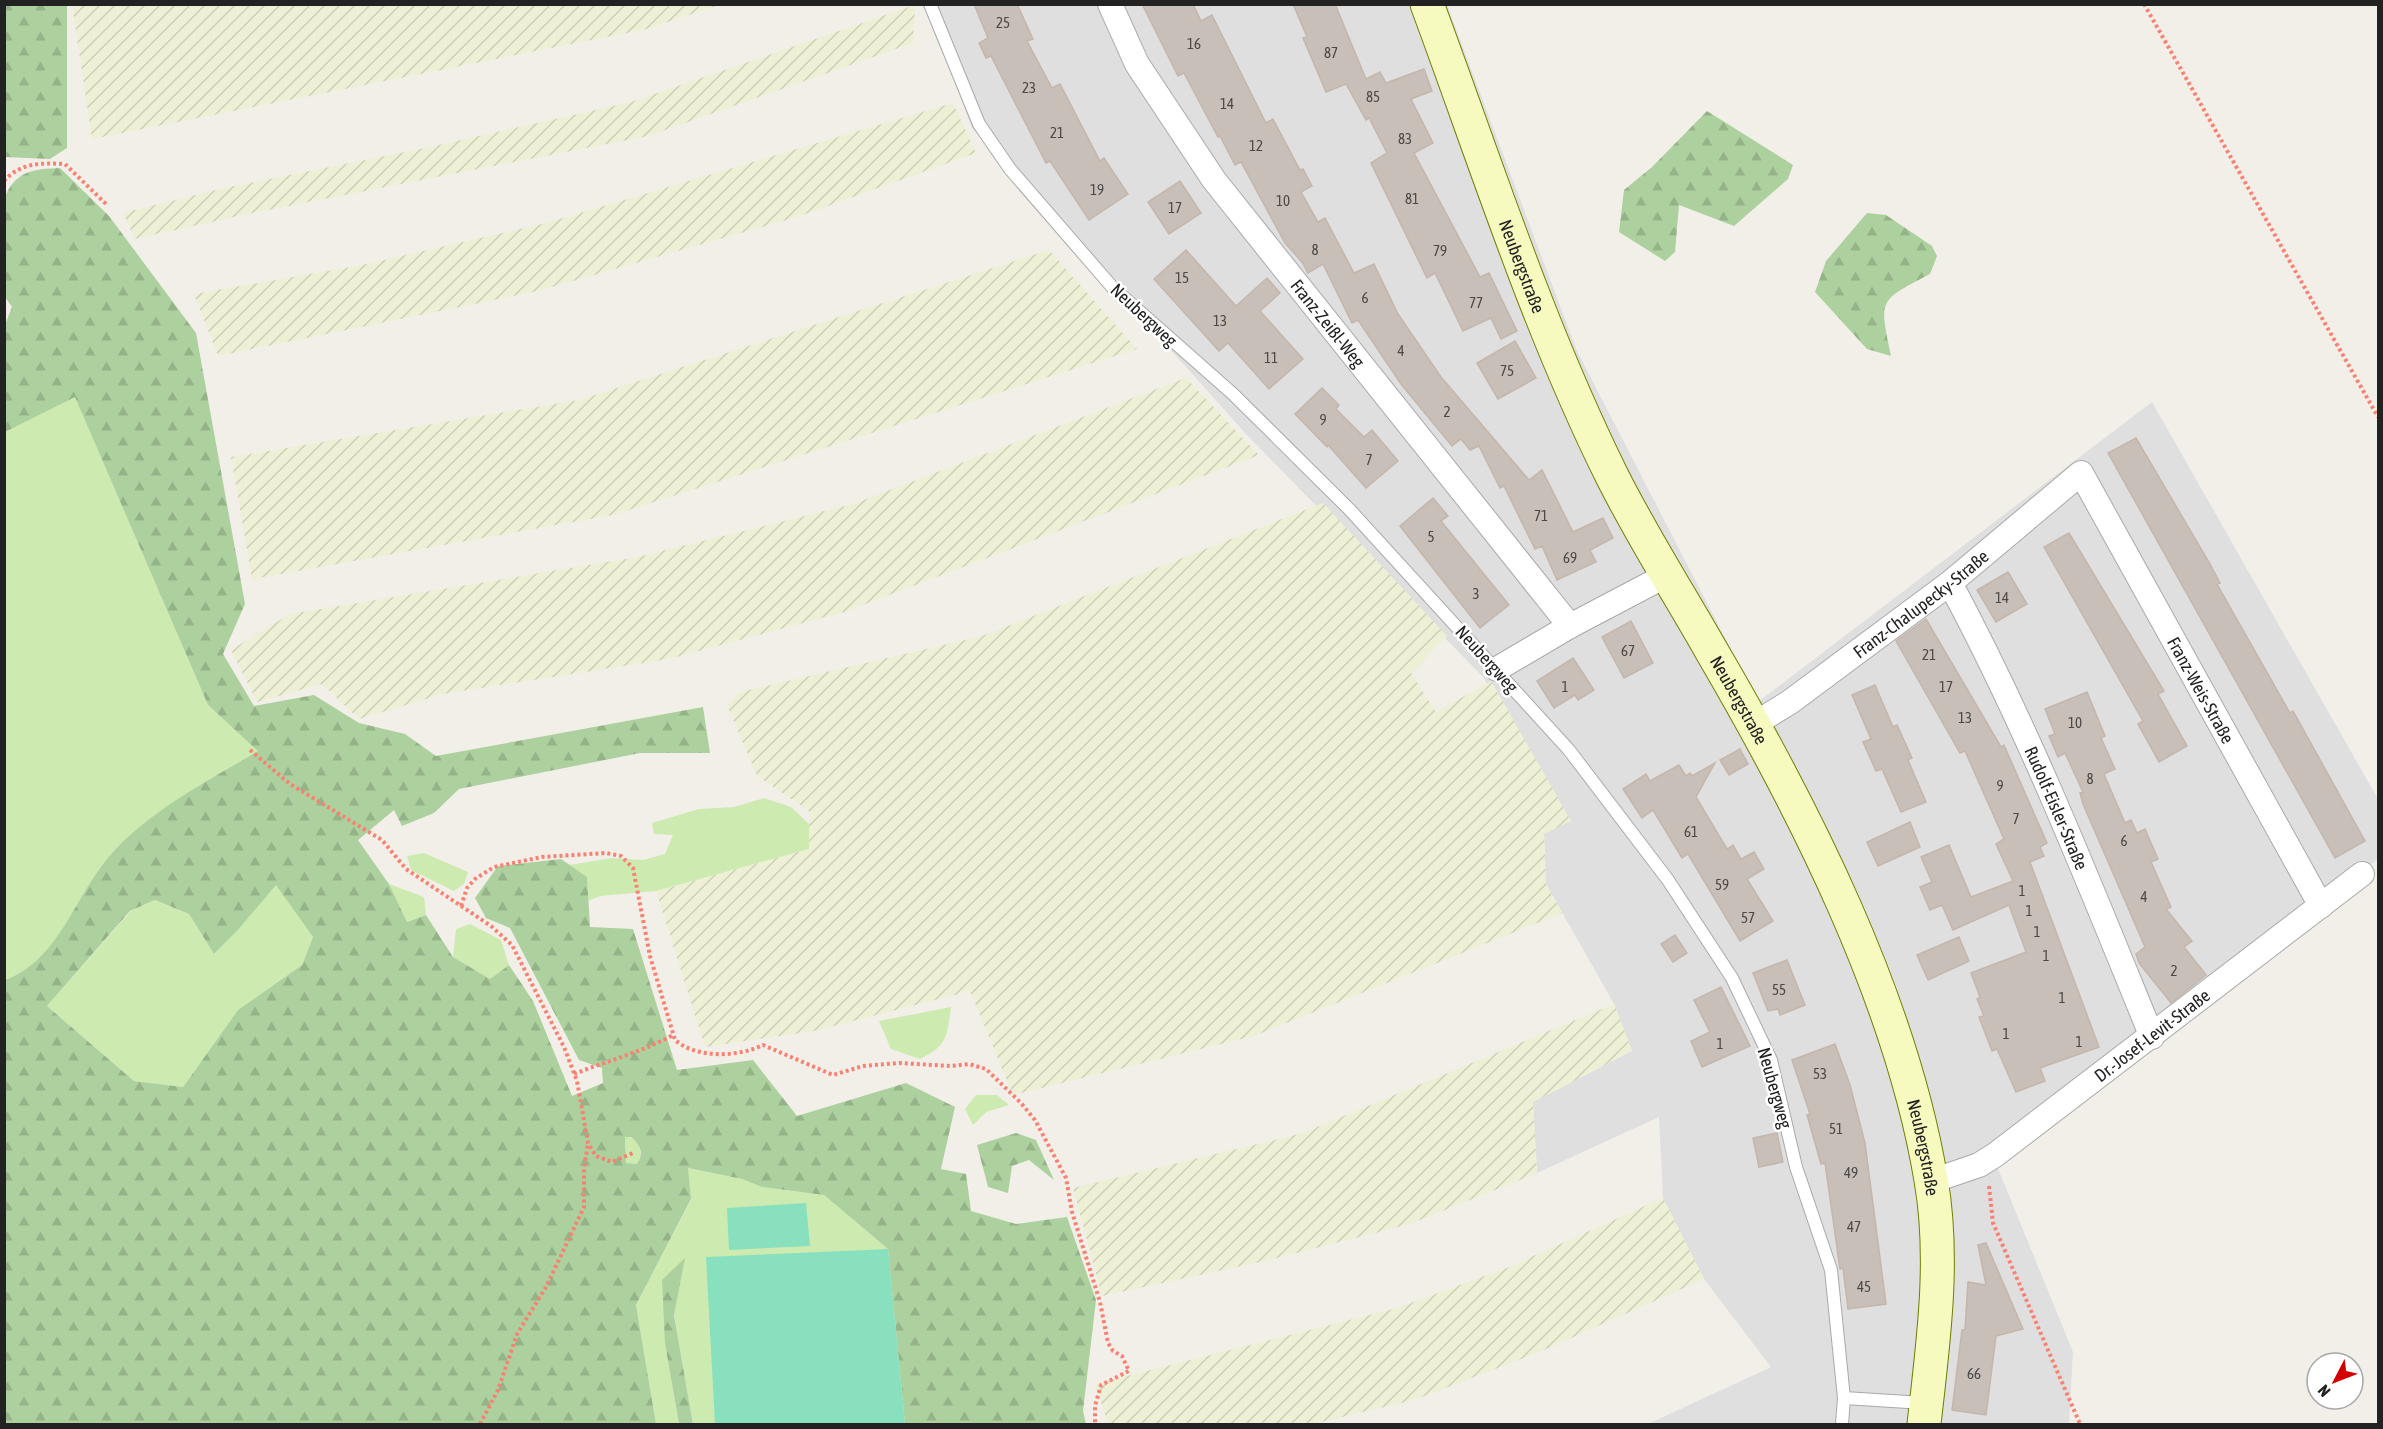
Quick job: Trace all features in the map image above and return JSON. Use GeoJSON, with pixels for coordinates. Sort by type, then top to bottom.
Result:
{"type":"FeatureCollection","features":[{"type":"Feature","properties":{"kind":"street","name":"Franz-Zeißl-Weg"},"geometry":{"type":"LineString","coordinates":[[1110,4],[1137,63],[1214,180],[1570,626]]}},
{"type":"Feature","properties":{"kind":"street","name":"Neubergstraße"},"geometry":{"type":"LineString","coordinates":[[1427,4],[1554,348],[1614,480],[1753,725],[1825,864],[1871,974],[1904,1072],[1932,1181],[1937,1263],[1925,1414]]}},
{"type":"Feature","properties":{"kind":"street","name":"Franz-Chalupecky-Straße"},"geometry":{"type":"LineString","coordinates":[[1753,725],[1790,702],[1950,583],[2081,473]]}},
{"type":"Feature","properties":{"kind":"street","name":"Franz-Weis-Straße"},"geometry":{"type":"LineString","coordinates":[[2081,473],[2321,906]]}},
{"type":"Feature","properties":{"kind":"street"},"geometry":{"type":"LineString","coordinates":[[1497,669],[1570,626],[1667,575]]}},
{"type":"Feature","properties":{"kind":"street","name":"Rudolf-Eisler-Straße"},"geometry":{"type":"LineString","coordinates":[[1950,583],[1994,665],[2033,748],[2152,1037]]}},
{"type":"Feature","properties":{"kind":"street","name":"Dr.-Josef-Levit-Straße"},"geometry":{"type":"LineString","coordinates":[[1932,1181],[1979,1165],[2152,1037],[2362,874]]}},
{"type":"Feature","properties":{"kind":"lane","name":"Neubergweg"},"geometry":{"type":"LineString","coordinates":[[930,4],[979,124],[1010,170],[1113,288],[1233,394],[1349,509],[1497,669],[1594,780],[1673,889],[1740,991],[1771,1060],[1796,1167],[1831,1270],[1844,1398],[1842,1425]]}},
{"type":"Feature","properties":{"kind":"lane"},"geometry":{"type":"LineString","coordinates":[[1844,1398],[1925,1414]]}},
{"type":"Feature","properties":{"kind":"path"},"geometry":{"type":"LineString","coordinates":[[2144,4],[2379,417]]}},
{"type":"Feature","properties":{"kind":"path"},"geometry":{"type":"LineString","coordinates":[[4,181],[17,170],[35,163],[65,164],[107,205]]}},
{"type":"Feature","properties":{"kind":"path"},"geometry":{"type":"LineString","coordinates":[[250,750],[290,784],[382,840],[406,869],[491,926],[512,945],[564,1047],[574,1074],[588,1143],[596,1156],[612,1162],[633,1153]]}},
{"type":"Feature","properties":{"kind":"path"},"geometry":{"type":"LineString","coordinates":[[461,906],[467,888],[475,879],[494,867],[542,857],[606,853],[621,856],[633,868],[650,956],[674,1035],[686,1049],[727,1054],[751,1050],[763,1045],[833,1075],[863,1066],[899,1063],[951,1066],[969,1064],[986,1069],[1035,1120],[1066,1178],[1072,1212],[1100,1302],[1108,1343],[1113,1351],[1122,1356],[1129,1371],[1101,1384],[1095,1406],[1095,1425]]}},
{"type":"Feature","properties":{"kind":"path"},"geometry":{"type":"LineString","coordinates":[[574,1074],[649,1048],[674,1035]]}},
{"type":"Feature","properties":{"kind":"path"},"geometry":{"type":"LineString","coordinates":[[480,1425],[498,1390],[518,1334],[546,1287],[584,1207],[584,1168],[588,1143]]}},
{"type":"Feature","properties":{"kind":"path"},"geometry":{"type":"LineString","coordinates":[[1979,1165],[1991,1190],[1993,1223],[2080,1425]]}},
{"type":"Feature","properties":{"kind":"shaded area"},"geometry":{"type":"Polygon","coordinates":[[[926,5],[1447,5],[1577,351],[1758,702],[2152,402],[2378,799],[2378,859],[1990,1149],[2073,1352],[2069,1424],[1648,1424],[1771,1367],[1704,1279],[1663,1198],[1659,1117],[1537,1173],[1533,1102],[1632,1051],[1614,1004],[1546,884],[1544,833],[1570,821],[1483,677],[1246,434],[972,128],[926,5]]]}},
{"type":"Feature","properties":{"kind":"green space"},"geometry":{"type":"Polygon","coordinates":[[[72,4],[719,5],[647,29],[92,139],[72,4]]]}},
{"type":"Feature","properties":{"kind":"green space"},"geometry":{"type":"Polygon","coordinates":[[[4,5],[67,5],[67,148],[50,159],[5,157],[4,5]]]}},
{"type":"Feature","properties":{"kind":"green space"},"geometry":{"type":"Polygon","coordinates":[[[915,5],[913,43],[648,136],[247,214],[135,239],[123,213],[224,188],[430,147],[631,102],[915,5]]]}},
{"type":"Feature","properties":{"kind":"green space"},"geometry":{"type":"Polygon","coordinates":[[[953,103],[976,153],[797,217],[538,291],[218,356],[194,294],[362,265],[546,223],[953,103]]]}},
{"type":"Feature","properties":{"kind":"green space"},"geometry":{"type":"Polygon","coordinates":[[[1707,111],[1793,165],[1788,179],[1734,226],[1679,205],[1675,252],[1665,261],[1619,232],[1624,190],[1652,167],[1707,111]]]}},
{"type":"Feature","properties":{"kind":"green space"},"geometry":{"type":"Polygon","coordinates":[[[60,168],[109,216],[196,333],[245,604],[223,654],[254,706],[314,695],[359,723],[405,734],[436,756],[703,707],[710,753],[640,753],[459,789],[434,813],[402,826],[394,810],[358,840],[389,884],[407,922],[426,915],[453,957],[490,979],[509,965],[533,1001],[572,1096],[603,1083],[602,1068],[579,1060],[510,928],[486,918],[475,898],[498,866],[561,859],[587,877],[590,927],[633,929],[677,1070],[753,1060],[797,1116],[906,1083],[955,1107],[941,1169],[966,1174],[971,1211],[1016,1224],[1067,1217],[1096,1300],[1083,1411],[1086,1424],[905,1424],[888,1249],[824,1195],[762,1187],[742,1179],[688,1168],[691,1199],[636,1305],[656,1424],[5,1424],[5,980],[24,970],[53,942],[99,869],[128,837],[181,797],[258,751],[208,705],[75,397],[5,432],[5,325],[12,307],[5,297],[4,200],[8,190],[19,177],[33,171],[60,168]],[[276,885],[214,954],[189,914],[155,900],[130,911],[47,1006],[134,1081],[183,1087],[238,1010],[302,965],[313,937],[276,885]],[[625,1137],[626,1163],[637,1164],[641,1153],[639,1147],[631,1137],[625,1137]]]}},
{"type":"Feature","properties":{"kind":"green space"},"geometry":{"type":"Polygon","coordinates":[[[1867,213],[1886,215],[1932,246],[1937,256],[1930,274],[1900,290],[1886,304],[1885,323],[1891,356],[1867,349],[1815,292],[1826,261],[1867,213]]]}},
{"type":"Feature","properties":{"kind":"green space"},"geometry":{"type":"Polygon","coordinates":[[[1049,250],[1137,349],[613,515],[252,579],[231,457],[579,400],[1049,250]]]}},
{"type":"Feature","properties":{"kind":"green space"},"geometry":{"type":"Polygon","coordinates":[[[1186,378],[1259,455],[844,612],[669,659],[443,694],[359,719],[322,684],[257,702],[231,650],[290,614],[638,557],[853,504],[1186,378]]]}},
{"type":"Feature","properties":{"kind":"green space"},"geometry":{"type":"Polygon","coordinates":[[[75,396],[208,705],[259,751],[163,809],[128,837],[99,869],[54,942],[24,970],[5,980],[5,432],[75,396]]]}},
{"type":"Feature","properties":{"kind":"green space"},"geometry":{"type":"Polygon","coordinates":[[[1323,503],[1447,636],[1411,673],[1436,712],[1491,681],[1571,821],[1544,834],[1546,884],[1562,913],[1254,1036],[1013,1095],[970,991],[814,1031],[705,1047],[656,891],[809,849],[809,811],[757,776],[727,705],[740,692],[982,636],[1323,503]]]}},
{"type":"Feature","properties":{"kind":"green space"},"geometry":{"type":"Polygon","coordinates":[[[764,798],[791,807],[809,824],[809,849],[656,891],[600,896],[588,901],[587,877],[569,865],[612,858],[643,860],[665,854],[673,835],[654,834],[652,823],[699,809],[734,807],[764,798]]]}},
{"type":"Feature","properties":{"kind":"green space"},"geometry":{"type":"Polygon","coordinates":[[[424,853],[468,872],[464,884],[454,891],[411,870],[407,856],[424,853]]]}},
{"type":"Feature","properties":{"kind":"green space"},"geometry":{"type":"Polygon","coordinates":[[[276,884],[313,937],[302,965],[238,1010],[183,1087],[134,1081],[47,1006],[131,911],[155,900],[189,914],[214,954],[237,931],[276,884]]]}},
{"type":"Feature","properties":{"kind":"green space"},"geometry":{"type":"Polygon","coordinates":[[[389,884],[424,897],[426,915],[407,922],[389,884]]]}},
{"type":"Feature","properties":{"kind":"green space"},"geometry":{"type":"Polygon","coordinates":[[[470,924],[501,940],[509,965],[490,979],[453,957],[456,929],[470,924]]]}},
{"type":"Feature","properties":{"kind":"green space"},"geometry":{"type":"Polygon","coordinates":[[[1614,1004],[1632,1051],[1533,1102],[1537,1173],[1410,1224],[1265,1261],[1102,1296],[1073,1188],[1303,1133],[1614,1004]]]}},
{"type":"Feature","properties":{"kind":"green space"},"geometry":{"type":"Polygon","coordinates":[[[951,1007],[944,1039],[936,1049],[920,1059],[891,1049],[879,1021],[951,1007]]]}},
{"type":"Feature","properties":{"kind":"green space"},"geometry":{"type":"Polygon","coordinates":[[[976,1095],[997,1095],[1009,1105],[986,1112],[973,1125],[965,1109],[976,1095]]]}},
{"type":"Feature","properties":{"kind":"green space"},"geometry":{"type":"Polygon","coordinates":[[[1016,1133],[1036,1140],[1054,1180],[1029,1160],[1012,1166],[1008,1193],[988,1187],[977,1145],[1016,1133]]]}},
{"type":"Feature","properties":{"kind":"green space"},"geometry":{"type":"Polygon","coordinates":[[[625,1136],[634,1140],[639,1147],[640,1156],[637,1165],[626,1163],[625,1136]]]}},
{"type":"Feature","properties":{"kind":"green space"},"geometry":{"type":"Polygon","coordinates":[[[687,1168],[742,1179],[762,1187],[824,1195],[888,1249],[905,1424],[693,1424],[674,1314],[684,1259],[665,1344],[679,1424],[656,1424],[636,1305],[691,1200],[687,1168]]]}},
{"type":"Feature","properties":{"kind":"green space"},"geometry":{"type":"Polygon","coordinates":[[[1663,1198],[1704,1279],[1537,1353],[1414,1400],[1312,1424],[1108,1424],[1095,1384],[1397,1308],[1509,1267],[1663,1198]]]}},
{"type":"Feature","properties":{"kind":"green space"},"geometry":{"type":"Polygon","coordinates":[[[806,1203],[810,1246],[729,1250],[727,1208],[806,1203]]]}},
{"type":"Feature","properties":{"kind":"green space"},"geometry":{"type":"Polygon","coordinates":[[[888,1249],[905,1424],[715,1424],[706,1257],[888,1249]]]}},
{"type":"Feature","properties":{"kind":"green space"},"geometry":{"type":"Polygon","coordinates":[[[685,1258],[674,1315],[693,1424],[679,1424],[665,1344],[662,1280],[685,1258]]]}},
{"type":"Feature","properties":{"kind":"building"},"geometry":{"type":"Polygon","coordinates":[[[974,4],[1017,4],[1033,39],[1027,41],[1052,88],[1060,84],[1100,161],[1104,158],[1128,194],[1089,220],[1050,161],[1046,163],[991,56],[986,58],[979,43],[988,38],[974,4]]]}},
{"type":"Feature","properties":{"kind":"building"},"geometry":{"type":"Polygon","coordinates":[[[1142,4],[1193,4],[1201,21],[1212,15],[1266,123],[1273,119],[1300,170],[1303,169],[1312,186],[1301,192],[1318,222],[1325,218],[1354,273],[1374,264],[1398,314],[1441,377],[1529,480],[1542,470],[1573,532],[1603,518],[1613,538],[1590,550],[1596,562],[1557,580],[1542,546],[1535,549],[1504,486],[1500,488],[1479,446],[1470,450],[1461,439],[1452,446],[1401,384],[1358,320],[1352,323],[1323,264],[1308,273],[1302,262],[1285,243],[1241,162],[1235,165],[1184,73],[1178,76],[1142,4]]]}},
{"type":"Feature","properties":{"kind":"building"},"geometry":{"type":"Polygon","coordinates":[[[1293,4],[1335,4],[1366,79],[1380,72],[1386,83],[1424,69],[1432,91],[1411,99],[1433,143],[1414,153],[1480,277],[1489,273],[1517,331],[1501,339],[1491,318],[1463,331],[1435,273],[1427,278],[1371,163],[1387,153],[1369,118],[1366,120],[1346,84],[1326,92],[1303,38],[1307,37],[1293,4]]]}},
{"type":"Feature","properties":{"kind":"building"},"geometry":{"type":"Polygon","coordinates":[[[1180,181],[1201,213],[1169,234],[1148,202],[1180,181]]]}},
{"type":"Feature","properties":{"kind":"building"},"geometry":{"type":"Polygon","coordinates":[[[1186,250],[1236,306],[1267,278],[1280,293],[1260,311],[1303,359],[1269,389],[1228,343],[1219,351],[1154,279],[1186,250]]]}},
{"type":"Feature","properties":{"kind":"building"},"geometry":{"type":"Polygon","coordinates":[[[1515,341],[1536,378],[1498,399],[1477,363],[1515,341]]]}},
{"type":"Feature","properties":{"kind":"building"},"geometry":{"type":"Polygon","coordinates":[[[1322,388],[1339,405],[1336,409],[1364,437],[1372,430],[1398,461],[1366,488],[1328,445],[1327,447],[1295,414],[1322,388]]]}},
{"type":"Feature","properties":{"kind":"building"},"geometry":{"type":"Polygon","coordinates":[[[2136,438],[2210,564],[2220,583],[2217,584],[2290,713],[2293,711],[2365,841],[2335,858],[2108,453],[2136,438]]]}},
{"type":"Feature","properties":{"kind":"building"},"geometry":{"type":"Polygon","coordinates":[[[1433,498],[1448,516],[1441,521],[1509,605],[1480,628],[1400,526],[1433,498]]]}},
{"type":"Feature","properties":{"kind":"building"},"geometry":{"type":"Polygon","coordinates":[[[2069,533],[2164,691],[2158,694],[2187,746],[2159,762],[2138,724],[2143,721],[2044,547],[2069,533]]]}},
{"type":"Feature","properties":{"kind":"building"},"geometry":{"type":"Polygon","coordinates":[[[2008,572],[2027,604],[1996,622],[1977,590],[2008,572]]]}},
{"type":"Feature","properties":{"kind":"building"},"geometry":{"type":"Polygon","coordinates":[[[1926,619],[2001,747],[2004,745],[2047,843],[2040,847],[2044,856],[2030,862],[2099,1047],[2040,1068],[2045,1081],[2016,1092],[1997,1049],[1992,1051],[1979,1017],[1984,1016],[1971,973],[2026,952],[2009,905],[1953,930],[1942,905],[1930,910],[1920,887],[1932,882],[1921,857],[1949,845],[1971,897],[2013,881],[1996,844],[2004,839],[1965,751],[1960,753],[1896,641],[1926,619]]]}},
{"type":"Feature","properties":{"kind":"building"},"geometry":{"type":"Polygon","coordinates":[[[1631,621],[1653,663],[1624,678],[1602,637],[1631,621]]]}},
{"type":"Feature","properties":{"kind":"building"},"geometry":{"type":"Polygon","coordinates":[[[1573,658],[1594,690],[1578,700],[1575,695],[1554,708],[1537,681],[1573,658]]]}},
{"type":"Feature","properties":{"kind":"building"},"geometry":{"type":"Polygon","coordinates":[[[1875,685],[1893,727],[1897,725],[1912,758],[1908,760],[1926,802],[1901,812],[1882,769],[1876,771],[1863,742],[1871,739],[1852,695],[1875,685]]]}},
{"type":"Feature","properties":{"kind":"building"},"geometry":{"type":"Polygon","coordinates":[[[2087,692],[2105,736],[2101,738],[2115,769],[2104,774],[2125,823],[2131,820],[2137,833],[2145,829],[2158,859],[2151,862],[2171,907],[2166,909],[2192,941],[2184,947],[2206,975],[2171,1003],[2139,963],[2136,954],[2145,947],[2083,804],[2080,793],[2083,792],[2065,753],[2058,757],[2049,736],[2055,734],[2045,709],[2087,692]]]}},
{"type":"Feature","properties":{"kind":"building"},"geometry":{"type":"Polygon","coordinates":[[[1740,749],[1748,764],[1729,775],[1720,760],[1740,749]]]}},
{"type":"Feature","properties":{"kind":"building"},"geometry":{"type":"Polygon","coordinates":[[[1715,763],[1696,797],[1727,849],[1733,845],[1741,859],[1754,852],[1764,869],[1747,879],[1773,921],[1740,941],[1688,854],[1682,858],[1653,810],[1642,818],[1623,789],[1646,774],[1650,781],[1679,765],[1686,776],[1690,773],[1692,776],[1715,763]]]}},
{"type":"Feature","properties":{"kind":"building"},"geometry":{"type":"Polygon","coordinates":[[[1910,822],[1920,847],[1878,866],[1867,842],[1910,822]]]}},
{"type":"Feature","properties":{"kind":"building"},"geometry":{"type":"Polygon","coordinates":[[[1675,935],[1687,953],[1673,962],[1661,944],[1675,935]]]}},
{"type":"Feature","properties":{"kind":"building"},"geometry":{"type":"Polygon","coordinates":[[[1959,937],[1969,961],[1928,980],[1917,955],[1959,937]]]}},
{"type":"Feature","properties":{"kind":"building"},"geometry":{"type":"Polygon","coordinates":[[[1787,960],[1805,1005],[1780,1015],[1778,1009],[1768,1011],[1753,973],[1787,960]]]}},
{"type":"Feature","properties":{"kind":"building"},"geometry":{"type":"Polygon","coordinates":[[[1721,987],[1750,1046],[1702,1067],[1691,1041],[1710,1032],[1694,1000],[1721,987]]]}},
{"type":"Feature","properties":{"kind":"building"},"geometry":{"type":"Polygon","coordinates":[[[1835,1044],[1850,1085],[1865,1143],[1886,1304],[1848,1309],[1825,1163],[1821,1164],[1807,1115],[1810,1114],[1792,1060],[1835,1044]]]}},
{"type":"Feature","properties":{"kind":"building"},"geometry":{"type":"Polygon","coordinates":[[[1777,1133],[1783,1162],[1759,1167],[1753,1138],[1777,1133]]]}},
{"type":"Feature","properties":{"kind":"building"},"geometry":{"type":"Polygon","coordinates":[[[1986,1243],[2023,1329],[1996,1336],[1986,1415],[1952,1410],[1962,1330],[1965,1330],[1968,1282],[1986,1285],[1978,1245],[1986,1243]]]}}]}
